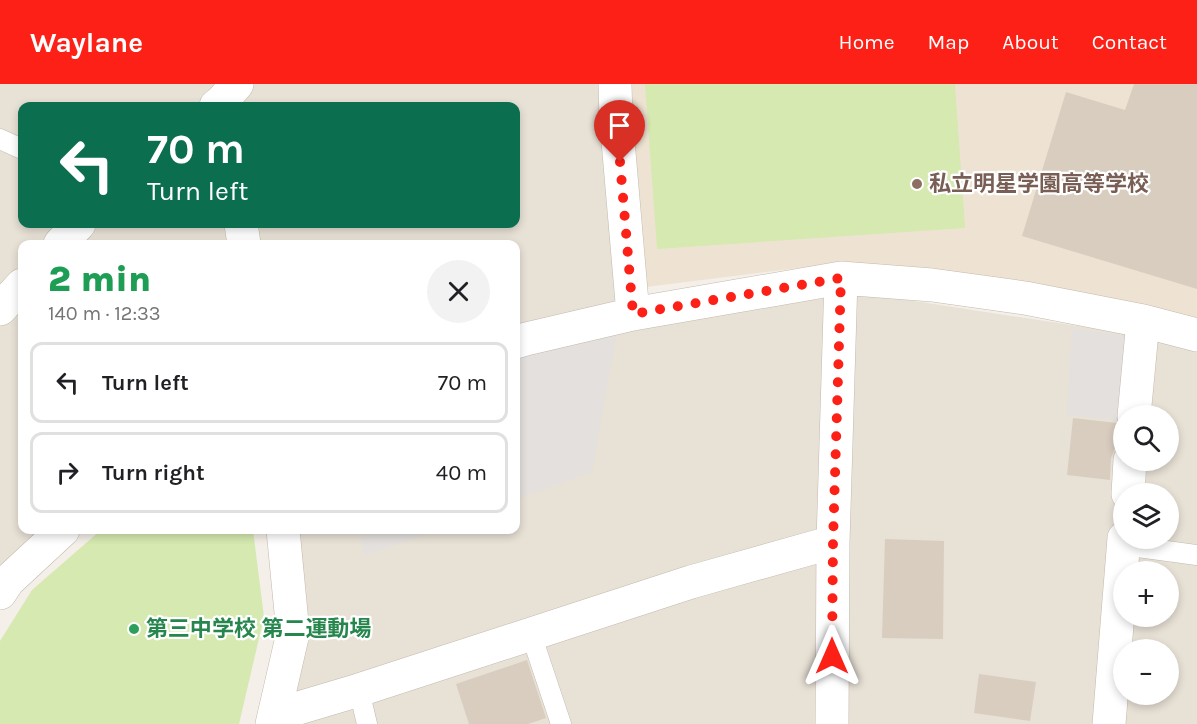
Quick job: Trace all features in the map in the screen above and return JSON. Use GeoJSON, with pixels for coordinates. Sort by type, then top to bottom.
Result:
{"type":"FeatureCollection","features":[{"type":"Feature","properties":{"kind":"street"},"geometry":{"type":"LineString","coordinates":[[615,84],[633,314]]}},
{"type":"Feature","properties":{"kind":"street"},"geometry":{"type":"LineString","coordinates":[[64,240],[75,228]]}},
{"type":"Feature","properties":{"kind":"street"},"geometry":{"type":"LineString","coordinates":[[832,724],[833,542],[841,278]]}},
{"type":"Feature","properties":{"kind":"street"},"geometry":{"type":"LineString","coordinates":[[520,341],[633,314],[841,278],[932,285],[1025,298],[1143,321],[1197,336]]}},
{"type":"Feature","properties":{"kind":"street"},"geometry":{"type":"LineString","coordinates":[[1135,405],[1143,321]]}},
{"type":"Feature","properties":{"kind":"street"},"geometry":{"type":"LineString","coordinates":[[0,593],[8,581],[59,534]]}},
{"type":"Feature","properties":{"kind":"street"},"geometry":{"type":"LineString","coordinates":[[274,720],[293,633],[283,534]]}},
{"type":"Feature","properties":{"kind":"street"},"geometry":{"type":"LineString","coordinates":[[274,720],[691,582],[833,542]]}},
{"type":"Feature","properties":{"kind":"street"},"geometry":{"type":"LineString","coordinates":[[1109,724],[1122,549]]}},
{"type":"Feature","properties":{"kind":"lane"},"geometry":{"type":"LineString","coordinates":[[0,139],[18,147]]}},
{"type":"Feature","properties":{"kind":"lane"},"geometry":{"type":"LineString","coordinates":[[1163,549],[1197,555]]}},
{"type":"Feature","properties":{"kind":"lane"},"geometry":{"type":"LineString","coordinates":[[531,634],[561,724]]}},
{"type":"Feature","properties":{"kind":"lane"},"geometry":{"type":"LineString","coordinates":[[359,690],[367,724]]}},
{"type":"Feature","properties":{"kind":"shaded area"},"geometry":{"type":"Polygon","coordinates":[[[0,84],[605,84],[620,307],[520,325],[520,240],[18,240],[18,534],[45,534],[0,577],[0,84]]]}},
{"type":"Feature","properties":{"kind":"shaded area","name":"私立明星学園高等学校"},"geometry":{"type":"Polygon","coordinates":[[[632,84],[1197,84],[1197,327],[838,263],[646,287],[638,242],[632,84]]]}},
{"type":"Feature","properties":{"kind":"shaded area"},"geometry":{"type":"Polygon","coordinates":[[[862,293],[1162,339],[1197,350],[1197,724],[285,724],[296,534],[520,534],[520,352],[616,328],[862,293]]]}},
{"type":"Feature","properties":{"kind":"shaded area"},"geometry":{"type":"Polygon","coordinates":[[[1072,329],[1128,336],[1122,405],[1113,405],[1113,419],[1067,415],[1072,329]]]}},
{"type":"Feature","properties":{"kind":"shaded area"},"geometry":{"type":"Polygon","coordinates":[[[616,336],[592,472],[520,499],[520,353],[556,343],[616,336]]]}},
{"type":"Feature","properties":{"kind":"shaded area"},"geometry":{"type":"Polygon","coordinates":[[[361,534],[425,534],[364,556],[361,534]]]}},
{"type":"Feature","properties":{"kind":"green space"},"geometry":{"type":"Polygon","coordinates":[[[645,84],[955,84],[965,228],[657,249],[645,84]]]}},
{"type":"Feature","properties":{"kind":"green space","name":"第三中学校 第二運動場"},"geometry":{"type":"Polygon","coordinates":[[[96,534],[254,534],[264,617],[239,724],[0,724],[0,641],[32,590],[96,534]]]}},
{"type":"Feature","properties":{"kind":"building"},"geometry":{"type":"Polygon","coordinates":[[[1134,84],[1197,84],[1197,289],[1022,236],[1066,92],[1125,110],[1134,84]]]}},
{"type":"Feature","properties":{"kind":"building"},"geometry":{"type":"Polygon","coordinates":[[[1073,418],[1113,423],[1110,480],[1067,475],[1073,418]]]}},
{"type":"Feature","properties":{"kind":"building"},"geometry":{"type":"Polygon","coordinates":[[[885,539],[944,541],[943,639],[882,638],[885,539]]]}},
{"type":"Feature","properties":{"kind":"building"},"geometry":{"type":"Polygon","coordinates":[[[527,660],[546,718],[528,724],[469,724],[456,684],[527,660]]]}},
{"type":"Feature","properties":{"kind":"building"},"geometry":{"type":"Polygon","coordinates":[[[979,674],[1036,682],[1030,721],[974,713],[979,674]]]}},
{"type":"Feature","properties":{"kind":"place","name":"私立明星学園高等学校"},"geometry":{"type":"Point","coordinates":[917,184]}},
{"type":"Feature","properties":{"kind":"place","name":"第三中学校 第二運動場"},"geometry":{"type":"Point","coordinates":[134,629]}},
{"type":"Feature","properties":{"kind":"route"},"geometry":{"type":"LineString","coordinates":[[620,162],[633,314],[841,278],[832,656]]}}]}
